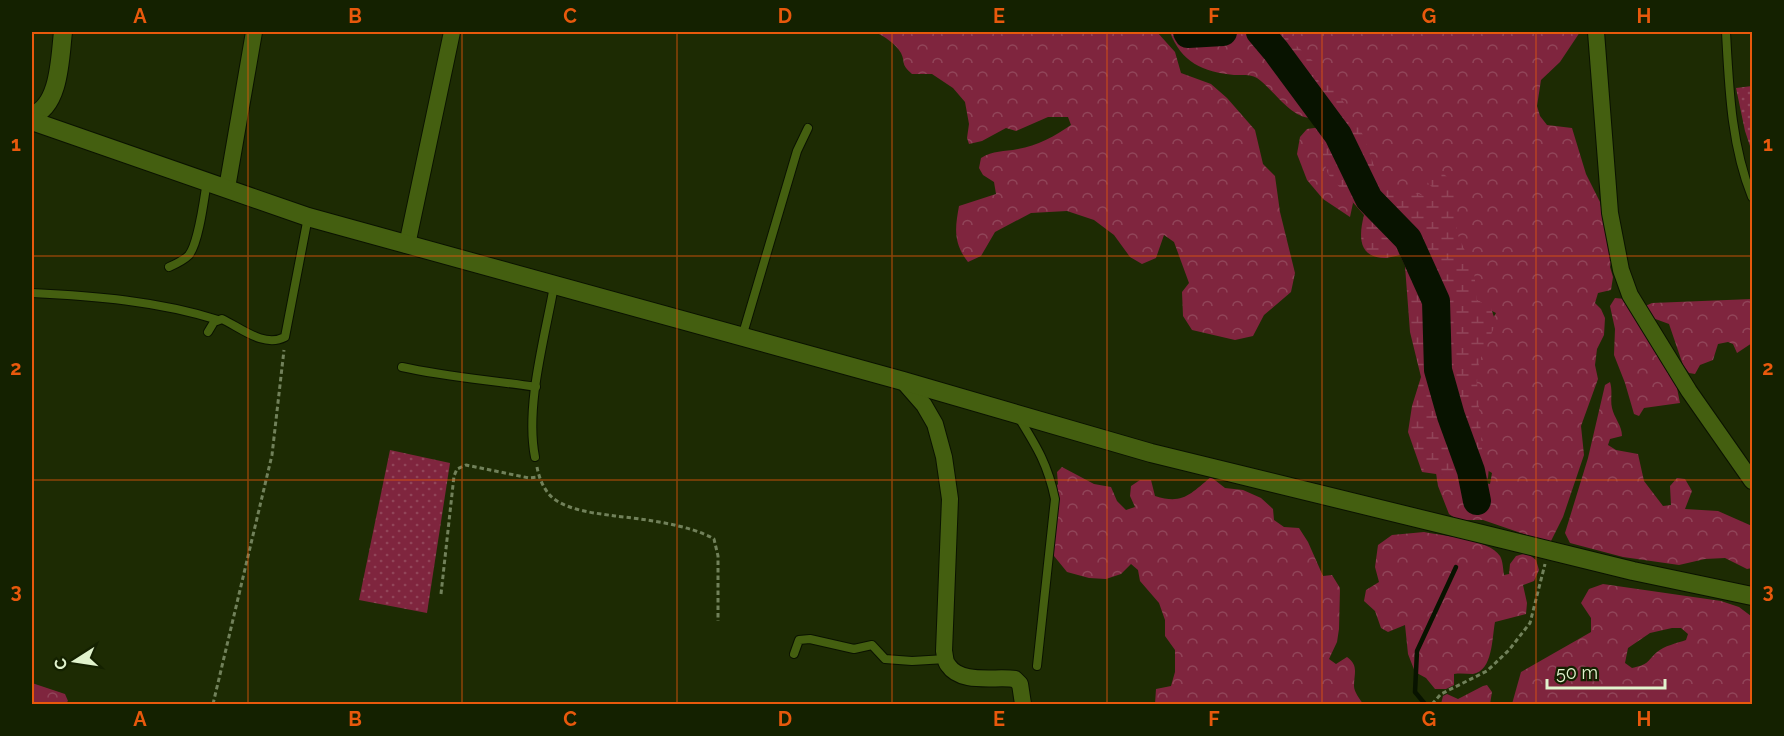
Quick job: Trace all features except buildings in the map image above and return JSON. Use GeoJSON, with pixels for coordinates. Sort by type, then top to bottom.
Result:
{"type":"FeatureCollection","features":[{"type":"Feature","properties":{"kind":"street"},"geometry":{"type":"LineString","coordinates":[[32,115],[39,113],[48,103],[56,84],[63,32]]}},
{"type":"Feature","properties":{"kind":"street"},"geometry":{"type":"LineString","coordinates":[[227,188],[254,32]]}},
{"type":"Feature","properties":{"kind":"street"},"geometry":{"type":"LineString","coordinates":[[407,244],[452,32]]}},
{"type":"Feature","properties":{"kind":"street"},"geometry":{"type":"LineString","coordinates":[[1596,32],[1610,213],[1621,270],[1630,295],[1689,392],[1752,481]]}},
{"type":"Feature","properties":{"kind":"street"},"geometry":{"type":"LineString","coordinates":[[32,121],[308,217],[903,381],[1017,416],[1151,453],[1549,550],[1752,596]]}},
{"type":"Feature","properties":{"kind":"street"},"geometry":{"type":"LineString","coordinates":[[903,381],[924,405],[935,424],[944,457],[950,499],[944,651],[948,665],[958,673],[972,678],[1015,679],[1020,684],[1023,705]]}},
{"type":"Feature","properties":{"kind":"lane"},"geometry":{"type":"LineString","coordinates":[[1725,32],[1735,135],[1743,173],[1752,197]]}},
{"type":"Feature","properties":{"kind":"lane"},"geometry":{"type":"LineString","coordinates":[[742,337],[797,151],[808,128]]}},
{"type":"Feature","properties":{"kind":"lane"},"geometry":{"type":"LineString","coordinates":[[169,267],[181,262],[190,254],[207,181]]}},
{"type":"Feature","properties":{"kind":"lane"},"geometry":{"type":"LineString","coordinates":[[32,293],[146,303],[184,309],[218,320],[222,319],[263,340],[277,341],[285,337],[308,217]]}},
{"type":"Feature","properties":{"kind":"lane"},"geometry":{"type":"LineString","coordinates":[[534,457],[532,441],[536,387],[554,286]]}},
{"type":"Feature","properties":{"kind":"lane"},"geometry":{"type":"LineString","coordinates":[[208,332],[218,320]]}},
{"type":"Feature","properties":{"kind":"lane"},"geometry":{"type":"LineString","coordinates":[[402,367],[440,376],[475,378],[536,387]]}},
{"type":"Feature","properties":{"kind":"lane"},"geometry":{"type":"LineString","coordinates":[[1017,416],[1043,457],[1055,499],[1037,666]]}},
{"type":"Feature","properties":{"kind":"lane"},"geometry":{"type":"LineString","coordinates":[[794,654],[800,640],[810,639],[854,649],[872,645],[885,659],[912,661],[946,659]]}},
{"type":"Feature","properties":{"kind":"path"},"geometry":{"type":"LineString","coordinates":[[213,705],[272,455],[285,337]]}},
{"type":"Feature","properties":{"kind":"path"},"geometry":{"type":"LineString","coordinates":[[534,457],[539,477],[553,498],[567,506],[593,513],[635,518],[704,533],[714,539],[718,556],[718,621]]}},
{"type":"Feature","properties":{"kind":"path"},"geometry":{"type":"LineString","coordinates":[[441,594],[454,476],[457,469],[465,465],[529,478],[539,477]]}},
{"type":"Feature","properties":{"kind":"path"},"geometry":{"type":"LineString","coordinates":[[1432,705],[1441,694],[1488,671],[1509,650],[1530,623],[1549,550]]}},
{"type":"Feature","properties":{"kind":"green space"},"geometry":{"type":"Polygon","coordinates":[[[875,32],[1157,32],[1175,52],[1181,73],[1211,84],[1227,98],[1255,130],[1263,164],[1275,176],[1280,212],[1295,273],[1291,292],[1264,315],[1253,336],[1235,340],[1192,330],[1183,316],[1182,292],[1189,283],[1174,242],[1164,235],[1156,258],[1142,264],[1130,257],[1114,235],[1094,220],[1067,211],[1031,213],[995,232],[981,256],[968,262],[956,235],[959,206],[996,194],[994,182],[983,175],[979,168],[981,158],[990,154],[1025,148],[1046,140],[1071,125],[1068,117],[1048,117],[1016,131],[1006,128],[982,141],[969,144],[967,138],[969,124],[965,102],[953,88],[932,74],[912,74],[896,46],[875,32]]]}},
{"type":"Feature","properties":{"kind":"green space"},"geometry":{"type":"Polygon","coordinates":[[[1170,32],[1194,32],[1205,42],[1217,43],[1227,32],[1261,32],[1310,85],[1321,116],[1312,118],[1294,112],[1255,77],[1223,74],[1194,64],[1180,51],[1170,32]]]}},
{"type":"Feature","properties":{"kind":"green space"},"geometry":{"type":"Polygon","coordinates":[[[1188,32],[1238,32],[1220,41],[1204,44],[1188,32]]]}},
{"type":"Feature","properties":{"kind":"green space"},"geometry":{"type":"Polygon","coordinates":[[[1241,32],[1282,32],[1316,64],[1347,107],[1363,135],[1377,174],[1390,188],[1403,189],[1436,200],[1437,192],[1425,180],[1430,172],[1444,174],[1452,182],[1455,191],[1457,233],[1474,271],[1477,300],[1491,308],[1496,323],[1479,362],[1477,382],[1482,449],[1489,467],[1488,478],[1480,487],[1465,488],[1443,475],[1422,472],[1408,432],[1412,406],[1421,377],[1410,332],[1405,266],[1400,255],[1377,257],[1365,250],[1361,237],[1364,215],[1328,174],[1323,159],[1323,127],[1314,101],[1251,35],[1241,32]]]}},
{"type":"Feature","properties":{"kind":"green space"},"geometry":{"type":"Polygon","coordinates":[[[1270,32],[1580,32],[1560,62],[1541,80],[1537,106],[1540,116],[1547,125],[1572,128],[1586,174],[1600,202],[1605,229],[1613,252],[1610,267],[1613,277],[1611,290],[1598,293],[1595,303],[1605,318],[1604,335],[1597,349],[1595,365],[1598,379],[1581,426],[1584,455],[1563,517],[1550,543],[1483,520],[1458,520],[1449,514],[1438,486],[1436,473],[1490,484],[1492,473],[1479,465],[1466,366],[1496,313],[1472,311],[1270,32]]]}},
{"type":"Feature","properties":{"kind":"green space"},"geometry":{"type":"Polygon","coordinates":[[[1752,86],[1752,152],[1736,88],[1752,86]]]}},
{"type":"Feature","properties":{"kind":"green space"},"geometry":{"type":"Polygon","coordinates":[[[1321,127],[1329,135],[1353,203],[1350,217],[1323,199],[1307,180],[1297,154],[1300,137],[1307,129],[1321,127]]]}},
{"type":"Feature","properties":{"kind":"green space"},"geometry":{"type":"Polygon","coordinates":[[[1615,298],[1625,299],[1676,383],[1680,403],[1644,408],[1639,416],[1634,414],[1614,355],[1615,329],[1610,306],[1615,298]]]}},
{"type":"Feature","properties":{"kind":"green space"},"geometry":{"type":"Polygon","coordinates":[[[1752,299],[1752,343],[1737,353],[1733,344],[1728,342],[1718,344],[1713,360],[1700,365],[1695,374],[1689,373],[1683,365],[1669,324],[1650,317],[1643,307],[1652,303],[1752,299]]]}},
{"type":"Feature","properties":{"kind":"green space"},"geometry":{"type":"Polygon","coordinates":[[[1610,382],[1612,408],[1622,436],[1610,439],[1608,445],[1616,450],[1638,454],[1644,481],[1663,506],[1671,505],[1670,486],[1677,478],[1685,479],[1692,491],[1685,509],[1718,511],[1752,526],[1752,568],[1747,569],[1725,558],[1705,559],[1679,565],[1623,557],[1570,543],[1565,533],[1588,458],[1605,385],[1610,382]]]}},
{"type":"Feature","properties":{"kind":"green space"},"geometry":{"type":"Polygon","coordinates":[[[390,450],[450,463],[427,613],[359,600],[390,450]]]}},
{"type":"Feature","properties":{"kind":"green space"},"geometry":{"type":"Polygon","coordinates":[[[1062,467],[1094,484],[1111,487],[1117,501],[1126,510],[1135,507],[1130,496],[1131,486],[1140,480],[1151,480],[1155,496],[1165,498],[1186,496],[1211,477],[1225,488],[1243,490],[1261,498],[1273,509],[1274,520],[1284,527],[1299,528],[1323,576],[1332,575],[1340,588],[1337,642],[1329,659],[1336,664],[1347,657],[1351,660],[1355,670],[1354,688],[1363,704],[1155,704],[1156,689],[1171,686],[1175,672],[1175,650],[1165,636],[1165,620],[1159,603],[1140,581],[1138,570],[1131,564],[1121,574],[1106,579],[1089,578],[1067,572],[1054,556],[1054,534],[1058,513],[1051,493],[1058,484],[1057,472],[1062,467]]]}},
{"type":"Feature","properties":{"kind":"green space"},"geometry":{"type":"Polygon","coordinates":[[[1424,532],[1465,539],[1494,550],[1500,556],[1504,575],[1509,574],[1510,564],[1516,556],[1527,553],[1536,560],[1539,570],[1534,581],[1523,585],[1527,603],[1526,614],[1495,622],[1490,653],[1484,667],[1480,672],[1473,674],[1454,674],[1454,685],[1446,689],[1435,689],[1426,678],[1415,672],[1408,654],[1405,625],[1388,632],[1381,628],[1375,611],[1364,601],[1366,590],[1379,582],[1375,567],[1378,545],[1392,535],[1424,532]]]}},
{"type":"Feature","properties":{"kind":"green space"},"geometry":{"type":"Polygon","coordinates":[[[1603,584],[1721,601],[1739,607],[1752,615],[1752,704],[1512,704],[1521,672],[1591,632],[1591,618],[1581,603],[1589,589],[1603,584]],[[1681,628],[1650,633],[1628,648],[1625,663],[1632,668],[1642,665],[1660,650],[1686,640],[1688,634],[1681,628]]]}},
{"type":"Feature","properties":{"kind":"green space"},"geometry":{"type":"Polygon","coordinates":[[[32,683],[65,694],[68,701],[65,704],[45,702],[32,704],[32,683]]]}},
{"type":"Feature","properties":{"kind":"green space"},"geometry":{"type":"Polygon","coordinates":[[[1487,685],[1492,692],[1490,704],[1441,704],[1443,696],[1447,694],[1458,699],[1487,685]]]}},
{"type":"Feature","properties":{"kind":"waterway"},"geometry":{"type":"LineString","coordinates":[[1187,32],[1188,34],[1223,32]]}},
{"type":"Feature","properties":{"kind":"waterway"},"geometry":{"type":"LineString","coordinates":[[1260,32],[1338,135],[1369,199],[1408,239],[1436,301],[1438,370],[1451,416],[1471,471],[1477,501]]}},
{"type":"Feature","properties":{"kind":"waterway"},"geometry":{"type":"LineString","coordinates":[[1425,704],[1415,692],[1417,651],[1456,567]]}}]}
